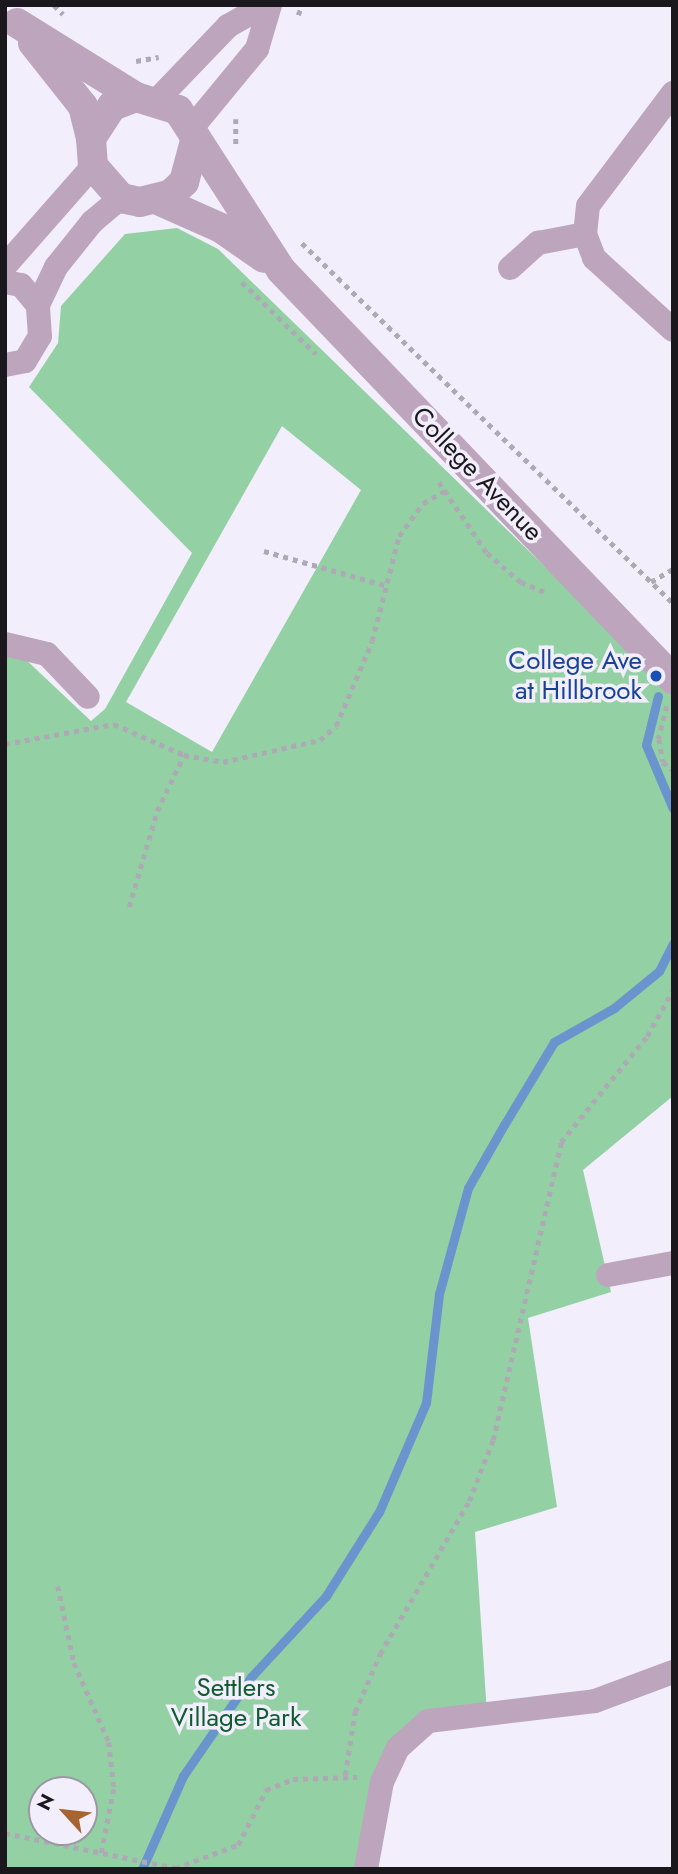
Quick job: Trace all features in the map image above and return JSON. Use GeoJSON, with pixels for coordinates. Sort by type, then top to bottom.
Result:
{"type":"FeatureCollection","features":[{"type":"Feature","properties":{"kind":"street"},"geometry":{"type":"LineString","coordinates":[[5,266],[92,152],[112,106],[147,98],[191,66],[228,26],[268,5]]}},
{"type":"Feature","properties":{"kind":"street"},"geometry":{"type":"LineString","coordinates":[[158,200],[184,182],[193,135],[218,94],[257,49],[268,5]]}},
{"type":"Feature","properties":{"kind":"street","name":"College Avenue"},"geometry":{"type":"LineString","coordinates":[[11,17],[147,98],[178,110],[281,270],[670,692]]}},
{"type":"Feature","properties":{"kind":"street","name":"College Avenue"},"geometry":{"type":"LineString","coordinates":[[11,17],[83,106],[92,152],[121,198],[158,200],[221,228],[281,270]]}},
{"type":"Feature","properties":{"kind":"street"},"geometry":{"type":"LineString","coordinates":[[673,93],[588,206],[585,234],[594,258],[673,330]]}},
{"type":"Feature","properties":{"kind":"street"},"geometry":{"type":"LineString","coordinates":[[5,365],[25,361],[40,336],[38,305],[56,267],[92,222],[121,198]]}},
{"type":"Feature","properties":{"kind":"street"},"geometry":{"type":"LineString","coordinates":[[510,268],[538,243],[585,234]]}},
{"type":"Feature","properties":{"kind":"street"},"geometry":{"type":"LineString","coordinates":[[5,282],[21,285],[38,305]]}},
{"type":"Feature","properties":{"kind":"street"},"geometry":{"type":"LineString","coordinates":[[5,644],[47,654],[88,698]]}},
{"type":"Feature","properties":{"kind":"street"},"geometry":{"type":"LineString","coordinates":[[608,1275],[673,1263]]}},
{"type":"Feature","properties":{"kind":"street"},"geometry":{"type":"LineString","coordinates":[[366,1869],[382,1782],[398,1748],[428,1721],[595,1701],[673,1672]]}},
{"type":"Feature","properties":{"kind":"path"},"geometry":{"type":"LineString","coordinates":[[54,5],[71,23]]}},
{"type":"Feature","properties":{"kind":"path"},"geometry":{"type":"LineString","coordinates":[[121,56],[132,61],[172,54],[191,66]]}},
{"type":"Feature","properties":{"kind":"path"},"geometry":{"type":"LineString","coordinates":[[218,94],[236,111],[238,158]]}},
{"type":"Feature","properties":{"kind":"path"},"geometry":{"type":"LineString","coordinates":[[291,233],[673,603]]}},
{"type":"Feature","properties":{"kind":"path"},"geometry":{"type":"LineString","coordinates":[[5,744],[114,724],[184,755],[223,762],[320,740],[349,700],[372,641],[384,585],[399,536],[423,503],[446,490]]}},
{"type":"Feature","properties":{"kind":"path"},"geometry":{"type":"LineString","coordinates":[[264,551],[384,585]]}},
{"type":"Feature","properties":{"kind":"path"},"geometry":{"type":"LineString","coordinates":[[651,582],[673,569]]}},
{"type":"Feature","properties":{"kind":"path"},"geometry":{"type":"LineString","coordinates":[[670,692],[659,739],[663,762],[673,770]]}},
{"type":"Feature","properties":{"kind":"path"},"geometry":{"type":"LineString","coordinates":[[129,907],[157,811],[184,755]]}},
{"type":"Feature","properties":{"kind":"path"},"geometry":{"type":"LineString","coordinates":[[345,1775],[365,1689],[469,1501],[493,1440],[561,1142],[647,1037],[673,990]]}},
{"type":"Feature","properties":{"kind":"path"},"geometry":{"type":"LineString","coordinates":[[58,1586],[74,1662],[109,1742],[114,1789],[101,1855]]}},
{"type":"Feature","properties":{"kind":"path"},"geometry":{"type":"LineString","coordinates":[[5,1833],[134,1862],[176,1868],[223,1855],[238,1845],[266,1790],[293,1779],[345,1775],[382,1782]]}},
{"type":"Feature","properties":{"kind":"green space","name":"Settlers Village Park"},"geometry":{"type":"Polygon","coordinates":[[[177,228],[218,249],[673,691],[673,1096],[583,1170],[611,1292],[528,1318],[557,1507],[475,1532],[487,1714],[428,1721],[398,1748],[366,1869],[5,1869],[5,640],[91,721],[105,709],[192,553],[29,387],[58,343],[61,306],[125,234],[177,228]],[[282,426],[126,702],[212,752],[361,490],[282,426]]]}},
{"type":"Feature","properties":{"kind":"waterway"},"geometry":{"type":"LineString","coordinates":[[658,696],[646,745],[673,809]]}},
{"type":"Feature","properties":{"kind":"waterway"},"geometry":{"type":"LineString","coordinates":[[142,1869],[183,1776],[251,1677],[326,1596],[379,1512],[426,1403],[439,1294],[468,1188],[504,1125],[554,1042],[614,1008],[659,971],[673,943]]}},
{"type":"Feature","properties":{"kind":"place","name":"College Ave at Hillbrook"},"geometry":{"type":"Point","coordinates":[656,676]}}]}
